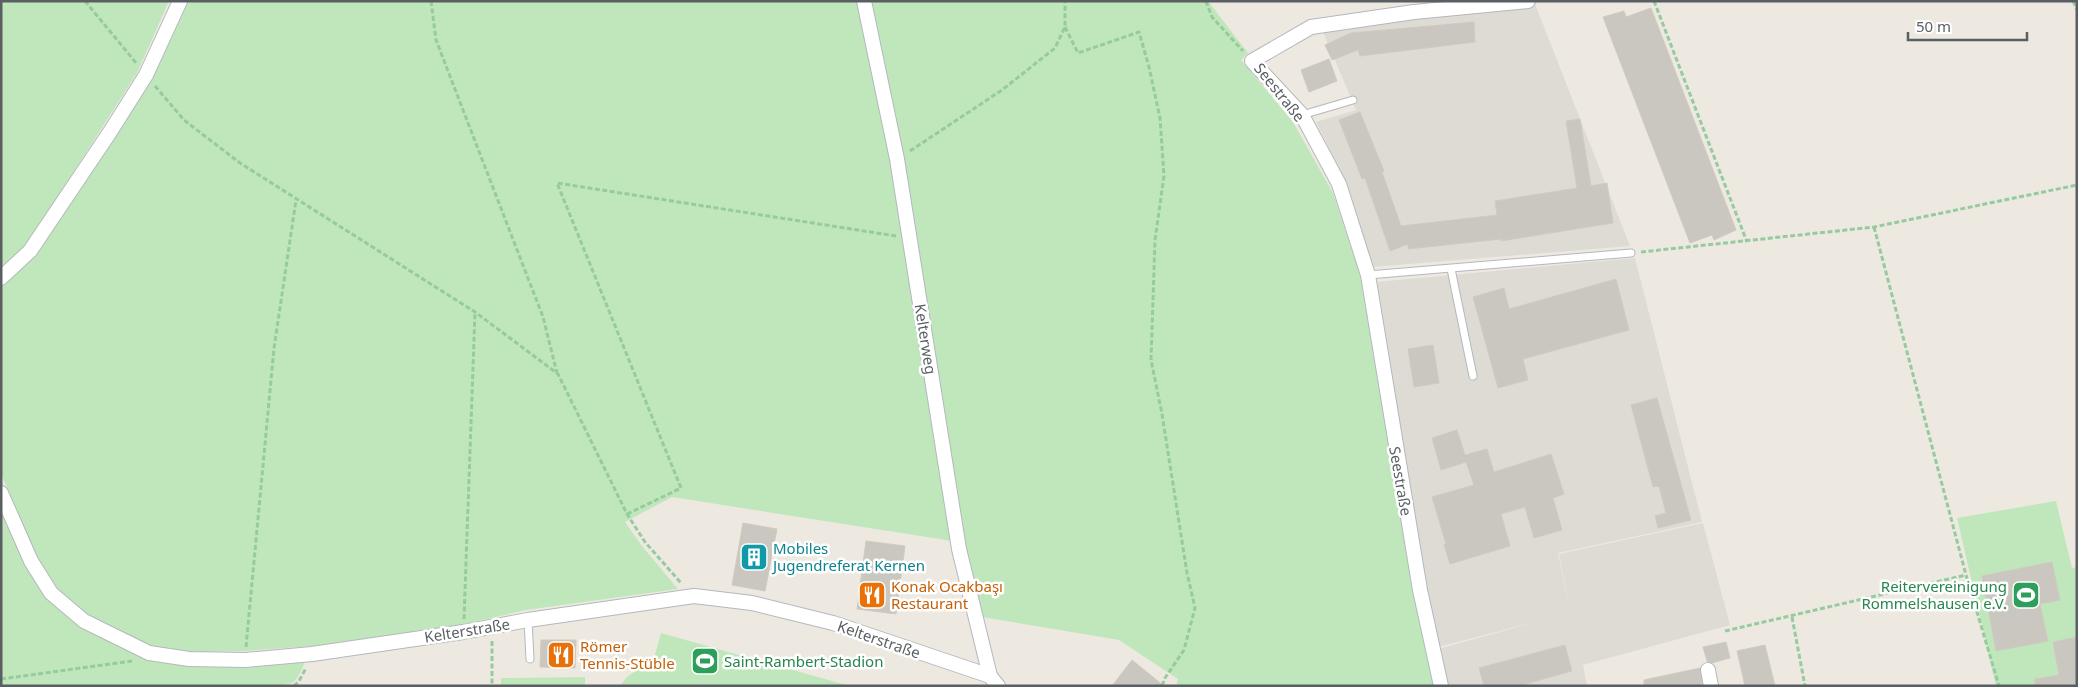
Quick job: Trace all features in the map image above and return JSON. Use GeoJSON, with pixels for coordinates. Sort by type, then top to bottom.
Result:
{"type":"FeatureCollection","features":[{"type":"Feature","properties":{"kind":"street"},"geometry":{"type":"LineString","coordinates":[[1,278],[30,251],[146,75],[180,1]]}},
{"type":"Feature","properties":{"kind":"street","name":"Kelterweg"},"geometry":{"type":"LineString","coordinates":[[864,1],[897,160],[959,549],[994,681]]}},
{"type":"Feature","properties":{"kind":"street","name":"Seestraße"},"geometry":{"type":"LineString","coordinates":[[1441,686],[1420,590],[1368,275],[1339,184],[1302,115],[1252,61],[1311,26],[1414,12],[1528,1]]}},
{"type":"Feature","properties":{"kind":"street","name":"Kelterstraße"},"geometry":{"type":"LineString","coordinates":[[1,492],[31,561],[51,594],[84,621],[149,653],[189,659],[245,660],[312,654],[694,596],[752,603],[833,623],[994,681]]}},
{"type":"Feature","properties":{"kind":"street"},"geometry":{"type":"LineString","coordinates":[[1708,670],[1711,686]]}},
{"type":"Feature","properties":{"kind":"lane"},"geometry":{"type":"LineString","coordinates":[[1302,115],[1353,100]]}},
{"type":"Feature","properties":{"kind":"lane"},"geometry":{"type":"LineString","coordinates":[[1368,275],[1631,253]]}},
{"type":"Feature","properties":{"kind":"lane"},"geometry":{"type":"LineString","coordinates":[[1450,269],[1473,376]]}},
{"type":"Feature","properties":{"kind":"lane"},"geometry":{"type":"LineString","coordinates":[[528,620],[530,659]]}},
{"type":"Feature","properties":{"kind":"path"},"geometry":{"type":"LineString","coordinates":[[84,1],[184,120],[240,163],[296,200],[475,312],[558,374]]}},
{"type":"Feature","properties":{"kind":"path"},"geometry":{"type":"LineString","coordinates":[[431,1],[436,40],[543,317],[558,374],[627,514],[645,542],[694,596]]}},
{"type":"Feature","properties":{"kind":"path"},"geometry":{"type":"LineString","coordinates":[[897,160],[1002,90],[1055,48],[1065,28],[1065,1]]}},
{"type":"Feature","properties":{"kind":"path"},"geometry":{"type":"LineString","coordinates":[[1206,1],[1212,16],[1252,61]]}},
{"type":"Feature","properties":{"kind":"path"},"geometry":{"type":"LineString","coordinates":[[1654,1],[1747,242]]}},
{"type":"Feature","properties":{"kind":"path"},"geometry":{"type":"LineString","coordinates":[[2073,1],[2077,10]]}},
{"type":"Feature","properties":{"kind":"path"},"geometry":{"type":"LineString","coordinates":[[1065,28],[1078,53],[1138,32],[1149,67],[1160,118],[1164,176],[1156,240],[1151,360],[1162,414],[1187,573],[1195,608],[1184,650],[1165,678],[1162,686]]}},
{"type":"Feature","properties":{"kind":"path"},"geometry":{"type":"LineString","coordinates":[[627,514],[681,488],[557,184],[909,238]]}},
{"type":"Feature","properties":{"kind":"path"},"geometry":{"type":"LineString","coordinates":[[1631,253],[1874,227],[2077,185]]}},
{"type":"Feature","properties":{"kind":"path"},"geometry":{"type":"LineString","coordinates":[[245,660],[274,348],[296,200]]}},
{"type":"Feature","properties":{"kind":"path"},"geometry":{"type":"LineString","coordinates":[[1874,227],[1966,575],[1999,686]]}},
{"type":"Feature","properties":{"kind":"path"},"geometry":{"type":"LineString","coordinates":[[463,632],[475,312]]}},
{"type":"Feature","properties":{"kind":"path"},"geometry":{"type":"LineString","coordinates":[[1725,631],[1792,617],[1966,575]]}},
{"type":"Feature","properties":{"kind":"path"},"geometry":{"type":"LineString","coordinates":[[1792,617],[1805,686]]}},
{"type":"Feature","properties":{"kind":"path"},"geometry":{"type":"LineString","coordinates":[[492,627],[492,686]]}},
{"type":"Feature","properties":{"kind":"path"},"geometry":{"type":"LineString","coordinates":[[1,679],[131,662],[149,653]]}},
{"type":"Feature","properties":{"kind":"shaded area"},"geometry":{"type":"Polygon","coordinates":[[[1535,4],[1630,246],[1373,267],[1347,183],[1316,122],[1356,110],[1323,32],[1416,18],[1535,4]]]}},
{"type":"Feature","properties":{"kind":"shaded area"},"geometry":{"type":"Polygon","coordinates":[[[1635,258],[1702,522],[1558,553],[1570,612],[1559,554],[1703,523],[1730,625],[1583,665],[1587,686],[1446,686],[1438,649],[1543,620],[1438,647],[1426,588],[1376,282],[1635,258]]]}},
{"type":"Feature","properties":{"kind":"green space"},"geometry":{"type":"Polygon","coordinates":[[[1,1],[169,1],[137,73],[24,249],[1,269],[1,1]]]}},
{"type":"Feature","properties":{"kind":"green space"},"geometry":{"type":"Polygon","coordinates":[[[181,1],[1208,1],[1248,53],[1241,60],[1293,122],[1333,193],[1362,281],[1416,591],[1435,686],[1176,686],[1178,679],[1119,640],[982,617],[965,543],[672,497],[625,522],[642,546],[678,589],[526,610],[460,625],[312,646],[245,651],[191,652],[142,644],[88,615],[58,589],[38,559],[1,474],[1,286],[33,254],[64,207],[181,1]]]}},
{"type":"Feature","properties":{"kind":"green space","name":"Reitervereinigung Rommelshausen e.V."},"geometry":{"type":"Polygon","coordinates":[[[2056,501],[2072,568],[2077,567],[2077,686],[1996,686],[1957,518],[2056,501]]]}},
{"type":"Feature","properties":{"kind":"green space"},"geometry":{"type":"Polygon","coordinates":[[[1,508],[46,598],[80,627],[147,660],[188,666],[245,668],[305,662],[298,676],[292,683],[267,686],[1,686],[1,508]]]}},
{"type":"Feature","properties":{"kind":"green space","name":"Saint-Rambert-Stadion"},"geometry":{"type":"Polygon","coordinates":[[[661,633],[850,686],[620,686],[627,677],[654,658],[661,633]]]}},
{"type":"Feature","properties":{"kind":"green space"},"geometry":{"type":"Polygon","coordinates":[[[585,677],[585,686],[501,686],[501,678],[585,677]]]}},
{"type":"Feature","properties":{"kind":"building"},"geometry":{"type":"Polygon","coordinates":[[[1651,8],[1736,230],[1714,240],[1712,235],[1690,243],[1603,17],[1624,11],[1626,17],[1651,8]]]}},
{"type":"Feature","properties":{"kind":"building"},"geometry":{"type":"Polygon","coordinates":[[[1474,22],[1475,42],[1360,56],[1358,50],[1332,60],[1325,45],[1351,33],[1474,22]]]}},
{"type":"Feature","properties":{"kind":"building"},"geometry":{"type":"Polygon","coordinates":[[[1329,59],[1337,81],[1309,92],[1301,70],[1329,59]]]}},
{"type":"Feature","properties":{"kind":"building"},"geometry":{"type":"Polygon","coordinates":[[[1360,112],[1384,171],[1382,172],[1401,226],[1497,215],[1495,201],[1577,188],[1566,121],[1580,119],[1591,186],[1607,183],[1613,223],[1501,241],[1501,239],[1408,249],[1408,244],[1390,251],[1365,178],[1362,179],[1339,120],[1360,112]]]}},
{"type":"Feature","properties":{"kind":"building"},"geometry":{"type":"Polygon","coordinates":[[[1616,279],[1629,330],[1523,359],[1528,380],[1498,388],[1473,297],[1504,288],[1509,309],[1616,279]]]}},
{"type":"Feature","properties":{"kind":"building"},"geometry":{"type":"Polygon","coordinates":[[[1433,345],[1439,383],[1414,387],[1408,349],[1433,345]]]}},
{"type":"Feature","properties":{"kind":"building"},"geometry":{"type":"Polygon","coordinates":[[[1657,398],[1691,520],[1658,528],[1655,516],[1666,513],[1659,486],[1653,487],[1631,405],[1657,398]]]}},
{"type":"Feature","properties":{"kind":"building"},"geometry":{"type":"Polygon","coordinates":[[[1457,430],[1465,455],[1487,449],[1494,472],[1551,454],[1564,494],[1553,498],[1562,530],[1534,538],[1525,507],[1501,514],[1510,546],[1450,564],[1432,497],[1474,485],[1466,462],[1441,470],[1432,438],[1457,430]]]}},
{"type":"Feature","properties":{"kind":"building","name":"Mobiles Jugendreferat Kernen"},"geometry":{"type":"Polygon","coordinates":[[[743,523],[777,529],[765,591],[732,585],[743,523]]]}},
{"type":"Feature","properties":{"kind":"building"},"geometry":{"type":"Polygon","coordinates":[[[866,541],[905,546],[896,614],[857,609],[866,541]]]}},
{"type":"Feature","properties":{"kind":"building"},"geometry":{"type":"Polygon","coordinates":[[[2052,562],[2060,600],[2040,604],[2048,641],[1996,651],[1982,576],[2052,562]]]}},
{"type":"Feature","properties":{"kind":"building"},"geometry":{"type":"Polygon","coordinates":[[[2077,637],[2077,686],[2035,686],[2035,679],[2059,675],[2053,642],[2077,637]]]}},
{"type":"Feature","properties":{"kind":"building"},"geometry":{"type":"Polygon","coordinates":[[[541,640],[576,640],[575,668],[540,667],[541,640]]]}},
{"type":"Feature","properties":{"kind":"building"},"geometry":{"type":"Polygon","coordinates":[[[1726,642],[1730,658],[1712,663],[1707,661],[1703,647],[1726,642]]]}},
{"type":"Feature","properties":{"kind":"building"},"geometry":{"type":"Polygon","coordinates":[[[1565,645],[1572,671],[1519,686],[1484,686],[1479,668],[1565,645]]]}},
{"type":"Feature","properties":{"kind":"building"},"geometry":{"type":"Polygon","coordinates":[[[1765,645],[1775,686],[1745,686],[1737,651],[1765,645]]]}},
{"type":"Feature","properties":{"kind":"building"},"geometry":{"type":"Polygon","coordinates":[[[1132,660],[1164,686],[1112,686],[1132,660]]]}},
{"type":"Feature","properties":{"kind":"building"},"geometry":{"type":"Polygon","coordinates":[[[1700,668],[1702,686],[1644,686],[1644,680],[1700,668]]]}},
{"type":"Feature","properties":{"kind":"place","name":"Mobiles Jugendreferat Kernen"},"geometry":{"type":"Point","coordinates":[754,557]}},
{"type":"Feature","properties":{"kind":"place","name":"Konak Ocakbaşı Restaurant"},"geometry":{"type":"Point","coordinates":[872,595]}},
{"type":"Feature","properties":{"kind":"place","name":"Reitervereinigung Rommelshausen e.V."},"geometry":{"type":"Point","coordinates":[2026,595]}},
{"type":"Feature","properties":{"kind":"place","name":"Römer Tennis-Stüble"},"geometry":{"type":"Point","coordinates":[561,655]}},
{"type":"Feature","properties":{"kind":"place","name":"Saint-Rambert-Stadion"},"geometry":{"type":"Point","coordinates":[705,661]}}]}
